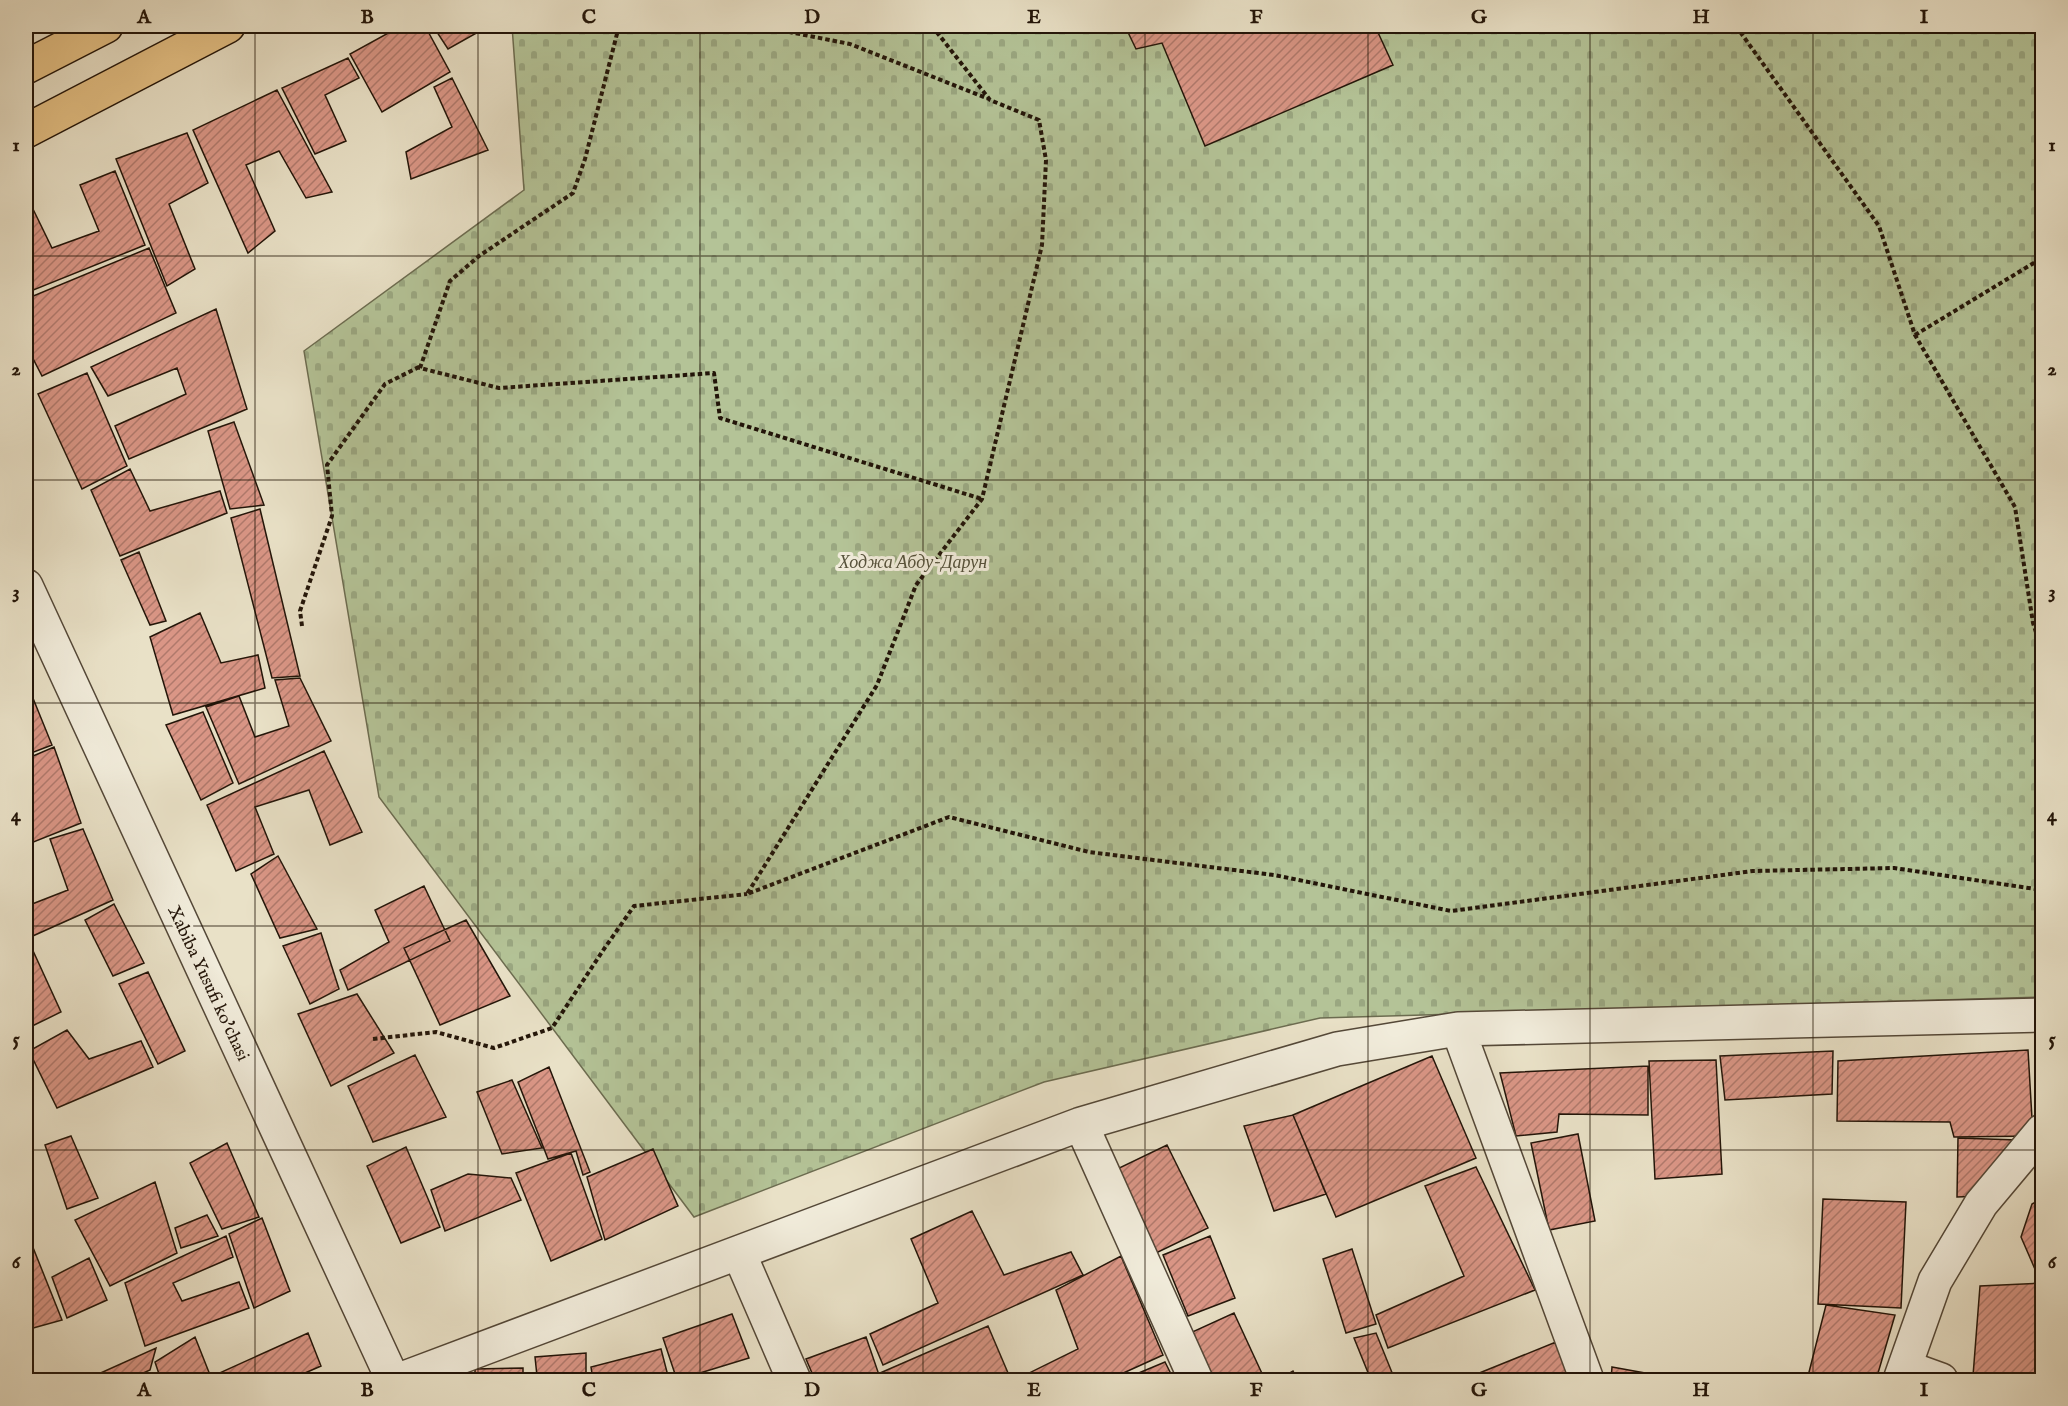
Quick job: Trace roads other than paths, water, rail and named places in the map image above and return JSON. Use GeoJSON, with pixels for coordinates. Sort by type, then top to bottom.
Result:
{"type":"FeatureCollection","features":[{"type":"Feature","properties":{"kind":"main road"},"geometry":{"type":"LineString","coordinates":[[26,67],[106,26]]}},
{"type":"Feature","properties":{"kind":"main road"},"geometry":{"type":"LineString","coordinates":[[26,131],[228,26]]}},
{"type":"Feature","properties":{"kind":"street","name":"Xabiba Yusufi ko'chasi"},"geometry":{"type":"LineString","coordinates":[[26,586],[393,1380]]}},
{"type":"Feature","properties":{"kind":"street"},"geometry":{"type":"LineString","coordinates":[[399,1380],[1081,1124],[1336,1049],[1458,1029],[2043,1015]]}},
{"type":"Feature","properties":{"kind":"street"},"geometry":{"type":"LineString","coordinates":[[1458,1029],[1587,1380]]}},
{"type":"Feature","properties":{"kind":"street"},"geometry":{"type":"LineString","coordinates":[[1081,1124],[1196,1380]]}},
{"type":"Feature","properties":{"kind":"street"},"geometry":{"type":"LineString","coordinates":[[1941,1380],[1903,1374],[1935,1281],[1981,1204],[2043,1131]]}},
{"type":"Feature","properties":{"kind":"street"},"geometry":{"type":"LineString","coordinates":[[739,1253],[794,1380]]}},
{"type":"Feature","properties":{"kind":"park label","name":"Ходжа Абду-Дарун"},"geometry":{"type":"Point","coordinates":[913,562]}}]}
